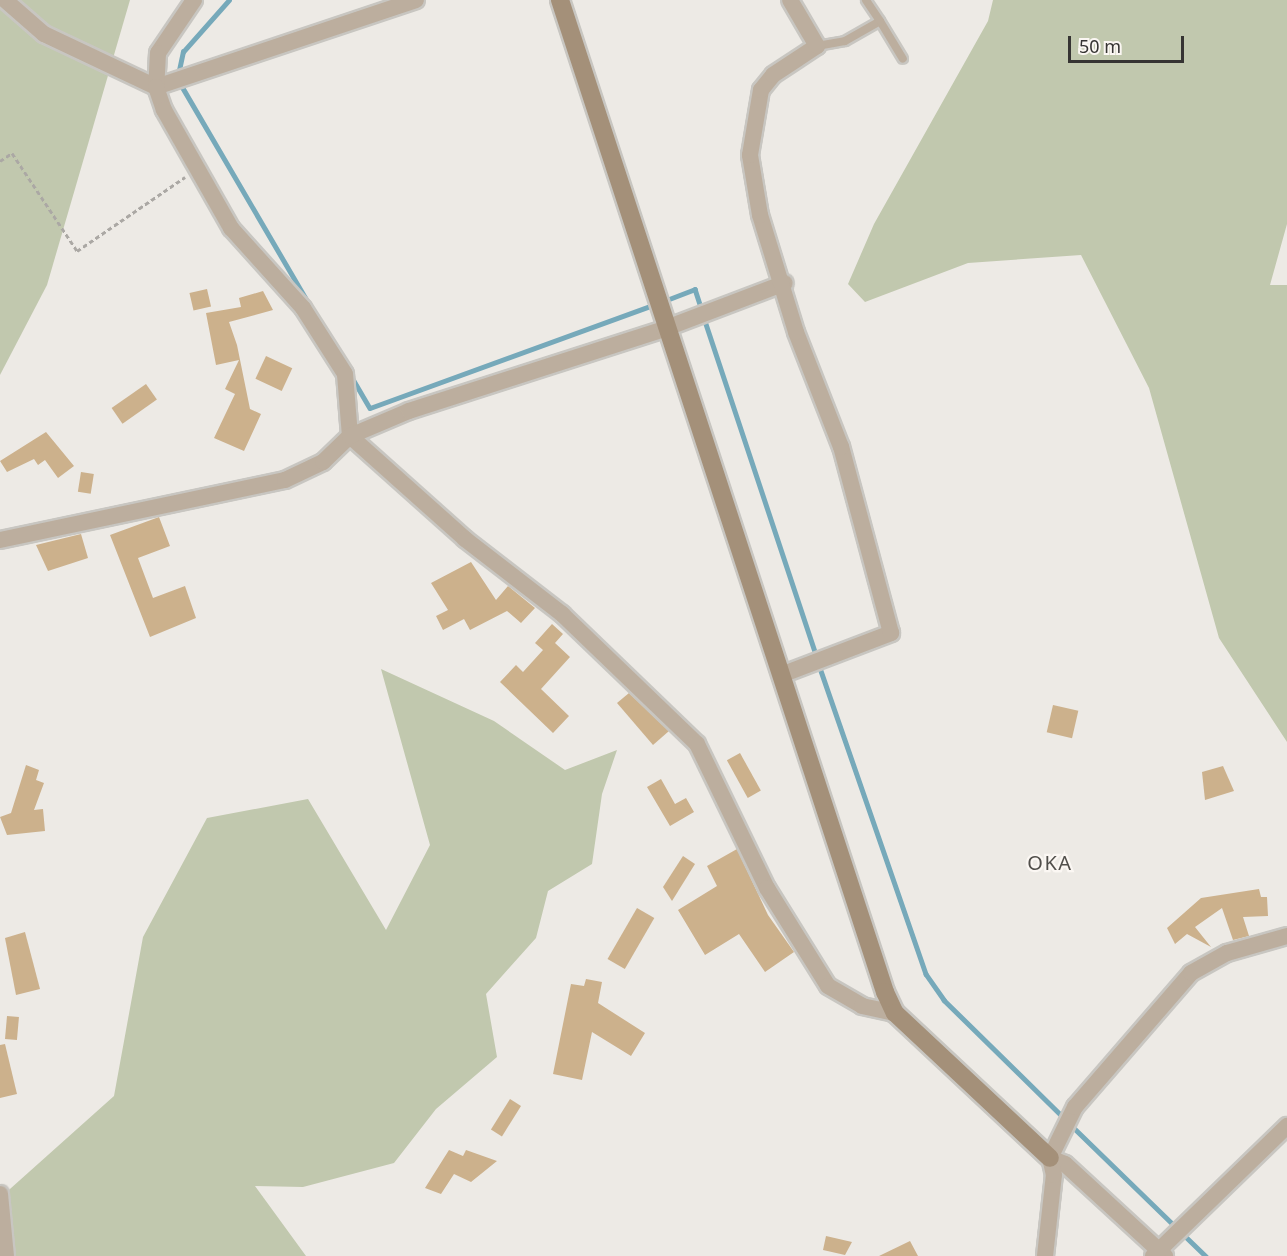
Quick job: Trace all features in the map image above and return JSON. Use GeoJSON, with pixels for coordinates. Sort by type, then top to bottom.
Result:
{"type":"FeatureCollection","features":[{"type":"Feature","properties":{"kind":"street"},"geometry":{"type":"LineString","coordinates":[[5,0],[44,34],[156,87],[416,0]]}},
{"type":"Feature","properties":{"kind":"street"},"geometry":{"type":"LineString","coordinates":[[194,0],[158,53],[156,87],[196,169],[231,228],[303,308],[345,374],[350,436],[402,476],[465,539],[562,614],[697,744],[777,907],[828,986],[862,1006],[895,1013]]}},
{"type":"Feature","properties":{"kind":"street"},"geometry":{"type":"LineString","coordinates":[[560,0],[664,329],[895,1013],[1050,1158],[1065,1164],[1159,1254],[1287,1126]]}},
{"type":"Feature","properties":{"kind":"street"},"geometry":{"type":"LineString","coordinates":[[781,675],[891,633],[841,447],[796,332],[785,283],[760,214],[750,155],[761,90],[773,75],[817,46],[790,0]]}},
{"type":"Feature","properties":{"kind":"street"},"geometry":{"type":"LineString","coordinates":[[0,540],[285,480],[322,462],[350,436],[664,329],[785,283]]}},
{"type":"Feature","properties":{"kind":"street"},"geometry":{"type":"LineString","coordinates":[[1045,1256],[1054,1175],[1050,1158],[1075,1107],[1191,973],[1227,953],[1287,936]]}},
{"type":"Feature","properties":{"kind":"street"},"geometry":{"type":"LineString","coordinates":[[0,1194],[6,1256]]}},
{"type":"Feature","properties":{"kind":"lane"},"geometry":{"type":"LineString","coordinates":[[866,0],[903,59]]}},
{"type":"Feature","properties":{"kind":"lane"},"geometry":{"type":"LineString","coordinates":[[817,46],[845,41],[880,21]]}},
{"type":"Feature","properties":{"kind":"path"},"geometry":{"type":"LineString","coordinates":[[0,161],[12,153],[77,251],[196,169]]}},
{"type":"Feature","properties":{"kind":"green space"},"geometry":{"type":"Polygon","coordinates":[[[0,0],[130,0],[47,285],[0,375],[0,0]]]}},
{"type":"Feature","properties":{"kind":"green space"},"geometry":{"type":"Polygon","coordinates":[[[993,0],[1287,0],[1287,224],[1270,285],[1287,285],[1287,742],[1219,638],[1149,388],[1081,255],[968,263],[865,302],[848,284],[874,224],[988,21],[993,0]]]}},
{"type":"Feature","properties":{"kind":"green space"},"geometry":{"type":"Polygon","coordinates":[[[381,669],[494,721],[565,770],[617,750],[602,794],[592,864],[548,891],[536,938],[486,994],[497,1057],[436,1109],[394,1163],[303,1187],[255,1186],[306,1256],[0,1256],[1,1197],[114,1096],[143,937],[207,818],[308,799],[386,930],[430,845],[381,669]]]}},
{"type":"Feature","properties":{"kind":"building"},"geometry":{"type":"Polygon","coordinates":[[[207,289],[211,307],[194,311],[189,293],[207,289]]]}},
{"type":"Feature","properties":{"kind":"building"},"geometry":{"type":"Polygon","coordinates":[[[263,291],[273,310],[229,322],[237,345],[250,409],[261,414],[244,451],[214,438],[235,394],[225,389],[239,360],[216,365],[206,313],[241,307],[239,298],[263,291]]]}},
{"type":"Feature","properties":{"kind":"building"},"geometry":{"type":"Polygon","coordinates":[[[266,356],[292,368],[282,391],[255,379],[266,356]]]}},
{"type":"Feature","properties":{"kind":"building"},"geometry":{"type":"Polygon","coordinates":[[[146,384],[157,400],[122,424],[112,408],[146,384]]]}},
{"type":"Feature","properties":{"kind":"building"},"geometry":{"type":"Polygon","coordinates":[[[46,432],[74,466],[58,478],[45,460],[38,465],[34,459],[7,472],[0,461],[46,432]]]}},
{"type":"Feature","properties":{"kind":"building"},"geometry":{"type":"Polygon","coordinates":[[[81,472],[94,474],[91,494],[78,492],[81,472]]]}},
{"type":"Feature","properties":{"kind":"building"},"geometry":{"type":"Polygon","coordinates":[[[159,517],[170,546],[138,558],[153,598],[185,586],[196,618],[150,637],[110,535],[159,517]]]}},
{"type":"Feature","properties":{"kind":"building"},"geometry":{"type":"Polygon","coordinates":[[[81,534],[88,558],[48,571],[36,545],[81,534]]]}},
{"type":"Feature","properties":{"kind":"building"},"geometry":{"type":"Polygon","coordinates":[[[471,562],[496,600],[508,586],[535,608],[521,623],[507,611],[470,630],[464,619],[443,630],[436,616],[448,610],[431,583],[471,562]]]}},
{"type":"Feature","properties":{"kind":"building"},"geometry":{"type":"Polygon","coordinates":[[[552,624],[563,634],[555,643],[570,657],[541,689],[569,716],[553,733],[500,682],[516,665],[523,672],[543,650],[535,643],[552,624]]]}},
{"type":"Feature","properties":{"kind":"building"},"geometry":{"type":"Polygon","coordinates":[[[629,693],[669,731],[653,745],[617,703],[629,693]]]}},
{"type":"Feature","properties":{"kind":"building"},"geometry":{"type":"Polygon","coordinates":[[[1053,705],[1078,711],[1072,738],[1047,732],[1053,705]]]}},
{"type":"Feature","properties":{"kind":"building"},"geometry":{"type":"Polygon","coordinates":[[[740,753],[761,791],[748,798],[727,760],[740,753]]]}},
{"type":"Feature","properties":{"kind":"building"},"geometry":{"type":"Polygon","coordinates":[[[26,765],[39,770],[36,780],[44,783],[34,810],[43,809],[45,831],[7,835],[0,817],[11,813],[26,765]]]}},
{"type":"Feature","properties":{"kind":"building"},"geometry":{"type":"Polygon","coordinates":[[[1223,766],[1234,791],[1205,800],[1202,772],[1223,766]]]}},
{"type":"Feature","properties":{"kind":"building"},"geometry":{"type":"Polygon","coordinates":[[[661,779],[675,804],[686,798],[694,812],[670,826],[647,787],[661,779]]]}},
{"type":"Feature","properties":{"kind":"building"},"geometry":{"type":"Polygon","coordinates":[[[737,849],[768,915],[794,952],[765,972],[739,934],[705,955],[678,910],[717,886],[707,866],[737,849]]]}},
{"type":"Feature","properties":{"kind":"building"},"geometry":{"type":"Polygon","coordinates":[[[683,856],[695,864],[672,901],[663,887],[683,856]]]}},
{"type":"Feature","properties":{"kind":"building"},"geometry":{"type":"Polygon","coordinates":[[[1259,889],[1261,897],[1267,897],[1268,916],[1243,917],[1249,936],[1233,940],[1222,908],[1195,927],[1211,947],[1187,934],[1175,944],[1167,928],[1201,898],[1259,889]]]}},
{"type":"Feature","properties":{"kind":"building"},"geometry":{"type":"Polygon","coordinates":[[[637,908],[654,918],[625,969],[608,959],[637,908]]]}},
{"type":"Feature","properties":{"kind":"building"},"geometry":{"type":"Polygon","coordinates":[[[25,932],[40,989],[16,995],[5,938],[25,932]]]}},
{"type":"Feature","properties":{"kind":"building"},"geometry":{"type":"Polygon","coordinates":[[[586,979],[602,982],[598,1003],[645,1033],[631,1056],[592,1032],[582,1080],[553,1074],[571,984],[584,986],[586,979]]]}},
{"type":"Feature","properties":{"kind":"building"},"geometry":{"type":"Polygon","coordinates":[[[7,1016],[19,1017],[17,1040],[5,1039],[7,1016]]]}},
{"type":"Feature","properties":{"kind":"building"},"geometry":{"type":"Polygon","coordinates":[[[5,1044],[17,1094],[0,1098],[0,1045],[5,1044]]]}},
{"type":"Feature","properties":{"kind":"building"},"geometry":{"type":"Polygon","coordinates":[[[510,1099],[521,1106],[502,1136],[491,1130],[510,1099]]]}},
{"type":"Feature","properties":{"kind":"building"},"geometry":{"type":"Polygon","coordinates":[[[449,1150],[463,1156],[466,1150],[497,1161],[471,1182],[454,1174],[441,1194],[425,1188],[449,1150]]]}},
{"type":"Feature","properties":{"kind":"building"},"geometry":{"type":"Polygon","coordinates":[[[826,1236],[852,1242],[845,1255],[823,1250],[826,1236]]]}},
{"type":"Feature","properties":{"kind":"building"},"geometry":{"type":"Polygon","coordinates":[[[910,1241],[918,1256],[879,1256],[910,1241]]]}},
{"type":"Feature","properties":{"kind":"waterway"},"geometry":{"type":"LineString","coordinates":[[178,75],[183,52],[229,0]]}},
{"type":"Feature","properties":{"kind":"waterway"},"geometry":{"type":"LineString","coordinates":[[180,83],[370,408],[656,304]]}},
{"type":"Feature","properties":{"kind":"waterway"},"geometry":{"type":"LineString","coordinates":[[664,301],[695,289],[702,310]]}},
{"type":"Feature","properties":{"kind":"waterway"},"geometry":{"type":"LineString","coordinates":[[704,318],[817,657]]}},
{"type":"Feature","properties":{"kind":"waterway"},"geometry":{"type":"LineString","coordinates":[[819,665],[926,974],[944,1000],[1064,1118]]}},
{"type":"Feature","properties":{"kind":"waterway"},"geometry":{"type":"LineString","coordinates":[[1070,1124],[1176,1227]]}},
{"type":"Feature","properties":{"kind":"waterway"},"geometry":{"type":"LineString","coordinates":[[1182,1233],[1206,1256]]}},
{"type":"Feature","properties":{"kind":"district","name":"OKA"},"geometry":{"type":"Point","coordinates":[1050,862]}}]}
